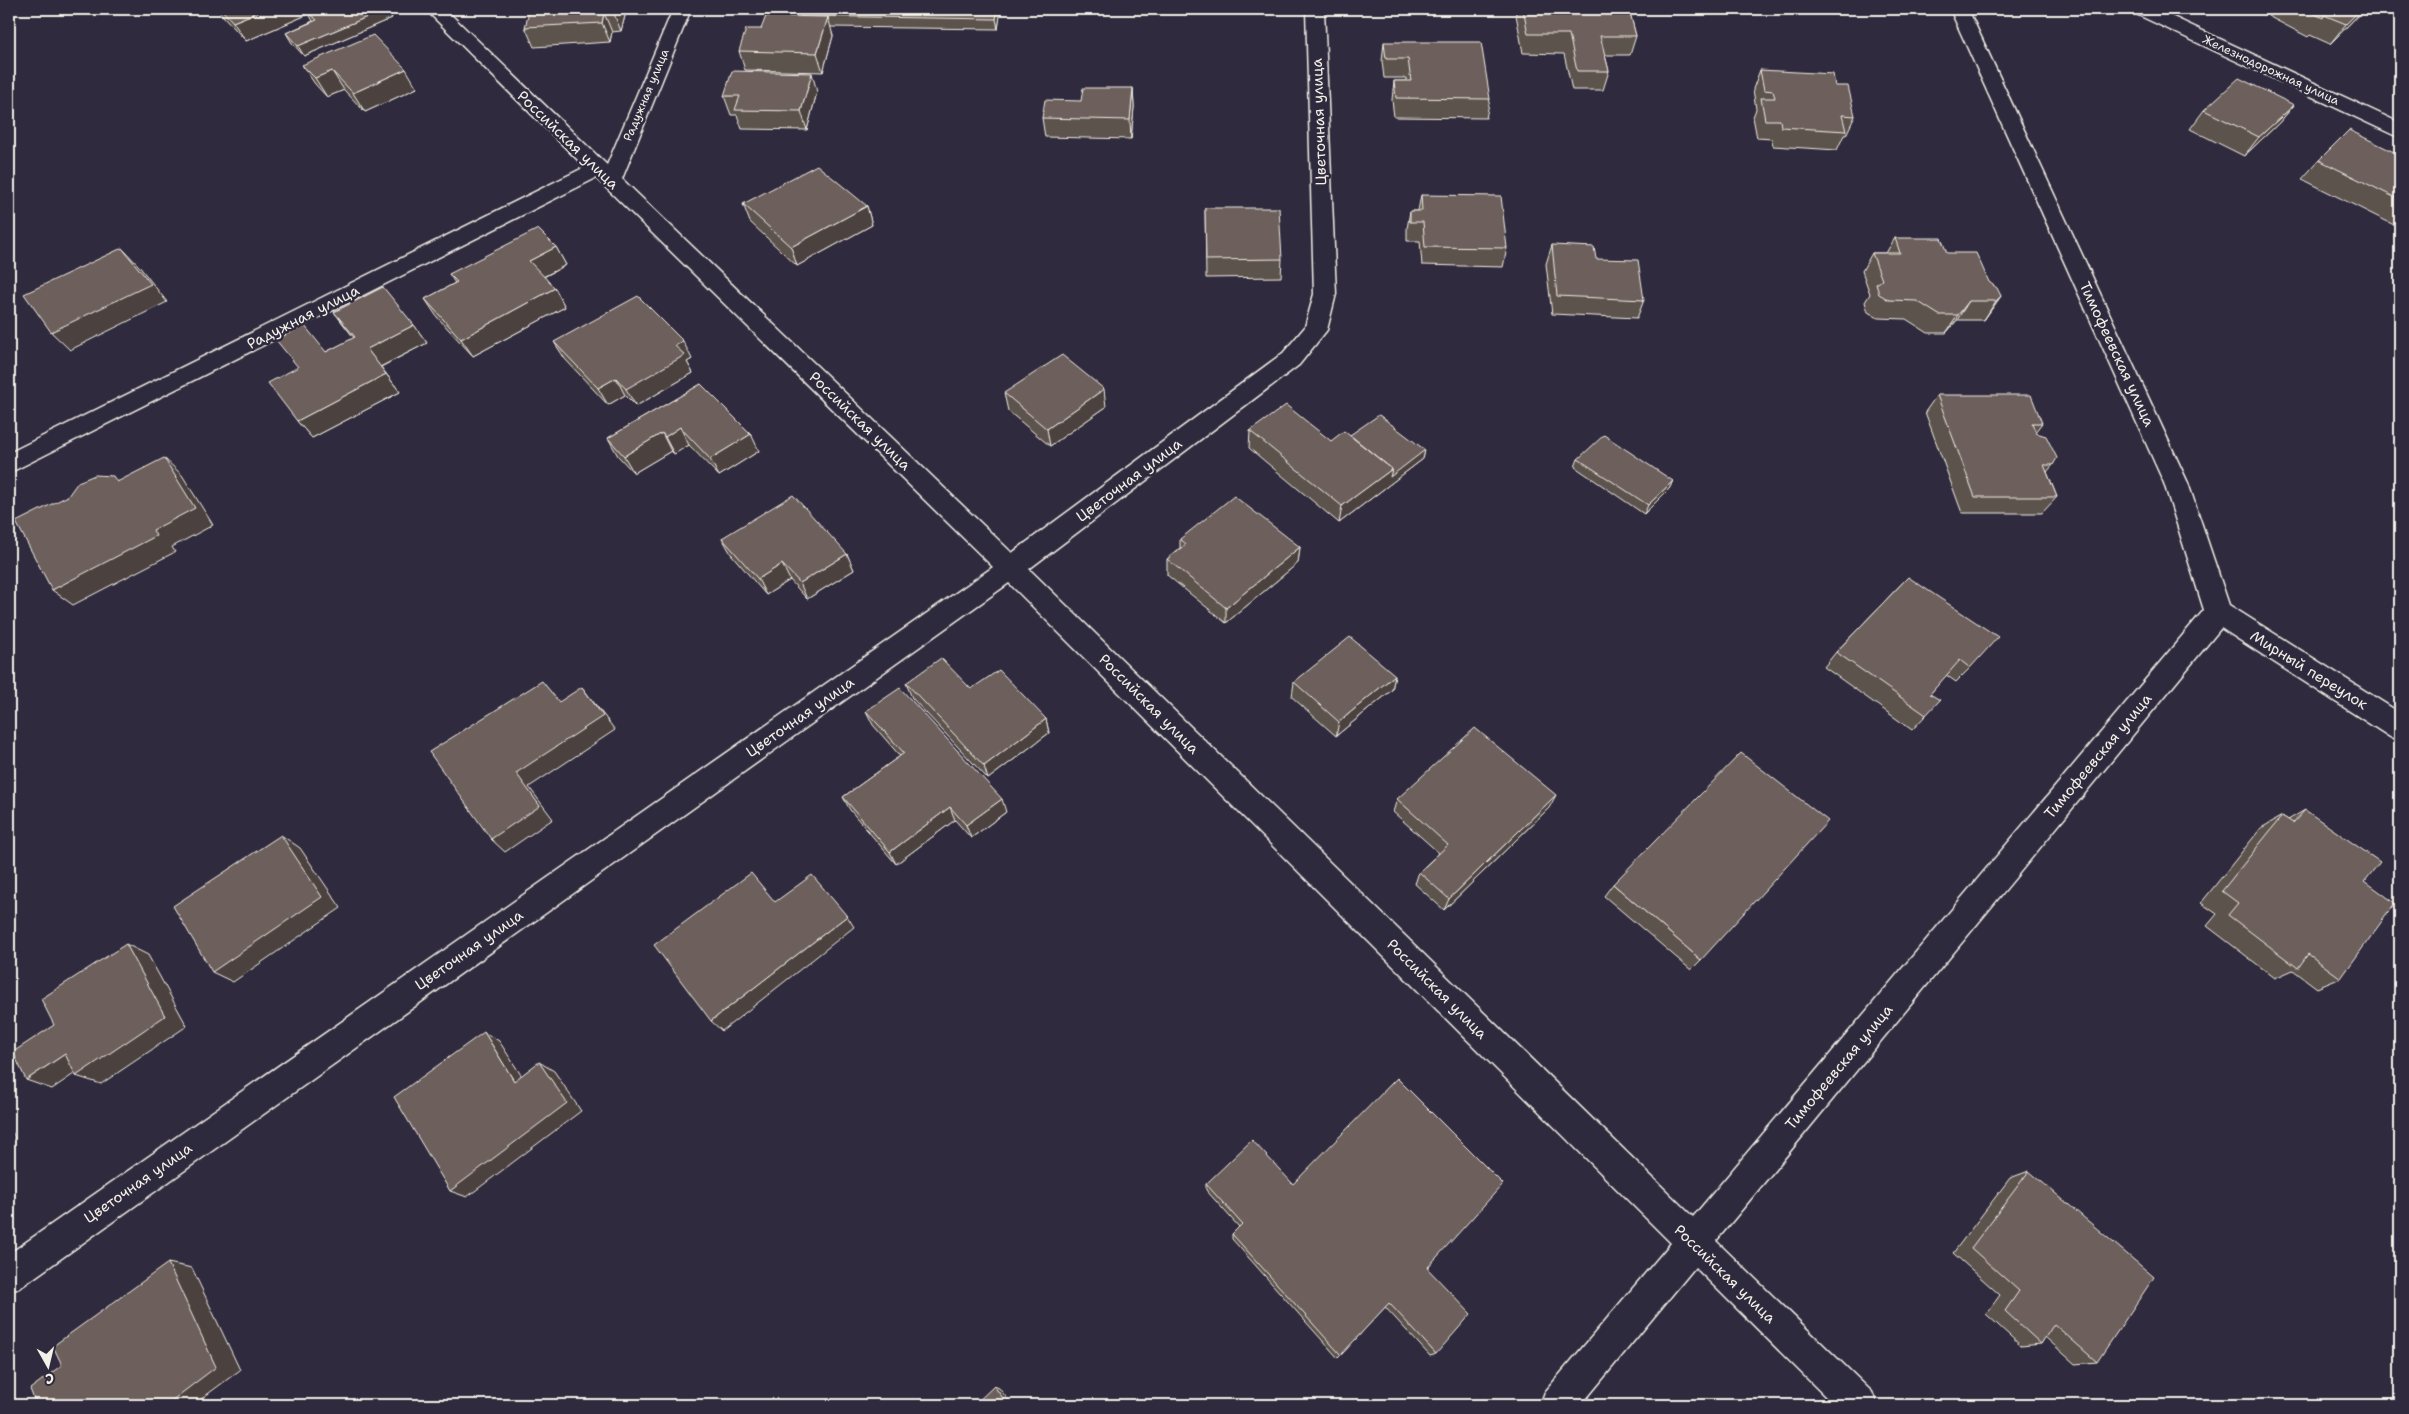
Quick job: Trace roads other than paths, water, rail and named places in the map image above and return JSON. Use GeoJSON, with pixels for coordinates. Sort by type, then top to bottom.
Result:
{"type":"FeatureCollection","features":[{"type":"Feature","properties":{"kind":"street","name":"Российская улица"},"geometry":{"type":"LineString","coordinates":[[434,9],[1011,568],[1692,1243],[1859,1405]]}},
{"type":"Feature","properties":{"kind":"street","name":"Радужная улица"},"geometry":{"type":"LineString","coordinates":[[9,464],[604,175],[682,9]]}},
{"type":"Feature","properties":{"kind":"street","name":"Цветочная улица"},"geometry":{"type":"LineString","coordinates":[[9,1275],[1011,568],[1291,359],[1316,330],[1325,294],[1315,9]]}},
{"type":"Feature","properties":{"kind":"street","name":"Тимофеевская улица"},"geometry":{"type":"LineString","coordinates":[[1558,1405],[2218,612],[2176,483],[1959,9]]}},
{"type":"Feature","properties":{"kind":"street","name":"Железнодорожная улица"},"geometry":{"type":"LineString","coordinates":[[2141,9],[2400,131]]}},
{"type":"Feature","properties":{"kind":"street","name":"Мирный переулок"},"geometry":{"type":"LineString","coordinates":[[2218,612],[2400,728]]}}]}
